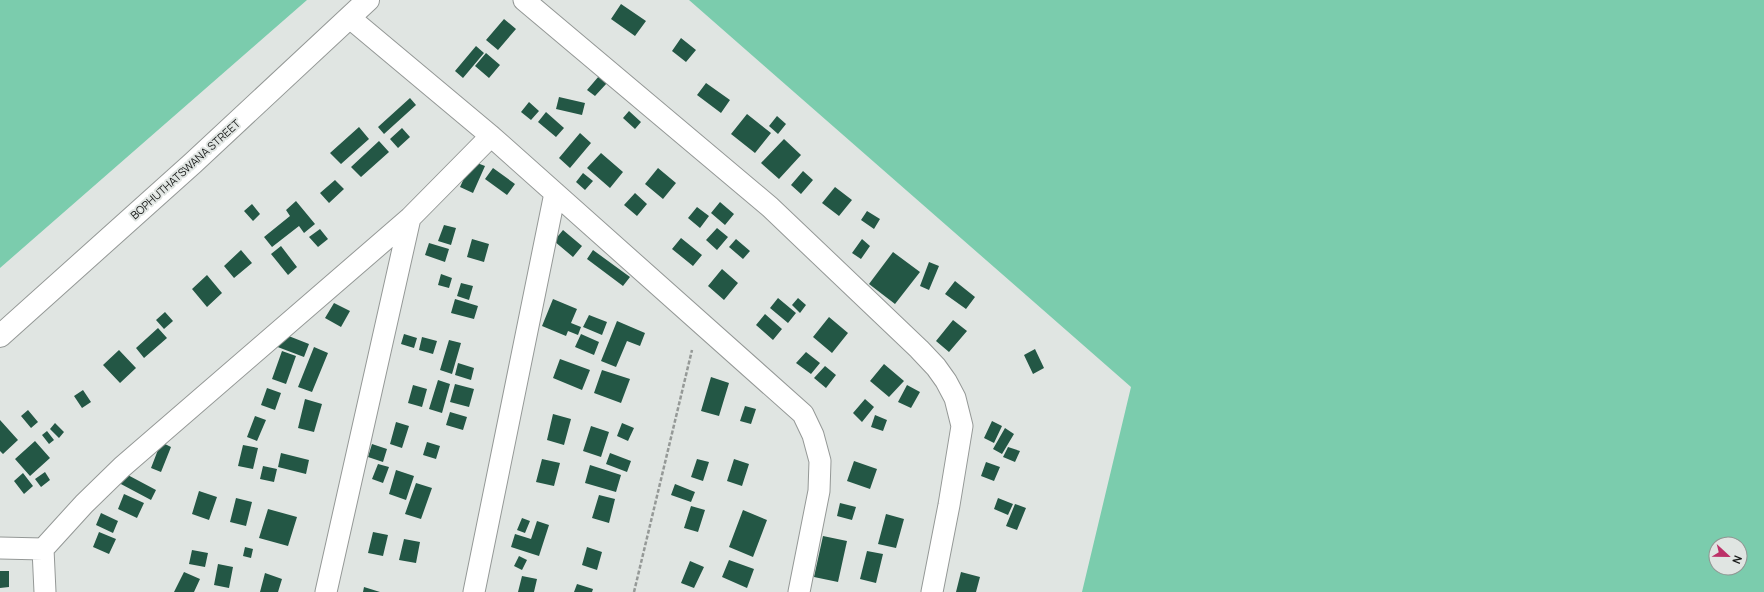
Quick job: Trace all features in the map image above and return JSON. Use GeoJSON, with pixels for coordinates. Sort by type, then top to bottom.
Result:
{"type":"FeatureCollection","features":[{"type":"Feature","properties":{"kind":"street","name":"BOPHUTHATSWANA STREET"},"geometry":{"type":"LineString","coordinates":[[0,336],[193,163],[368,0]]}},
{"type":"Feature","properties":{"kind":"street"},"geometry":{"type":"LineString","coordinates":[[524,0],[770,207],[919,350],[936,367],[946,381],[956,398],[962,426],[950,505],[932,592]]}},
{"type":"Feature","properties":{"kind":"street"},"geometry":{"type":"LineString","coordinates":[[350,18],[491,136],[700,320],[803,414],[813,435],[820,461],[819,491],[799,592]]}},
{"type":"Feature","properties":{"kind":"street"},"geometry":{"type":"LineString","coordinates":[[45,592],[43,550],[84,504],[122,467],[410,218],[491,136]]}},
{"type":"Feature","properties":{"kind":"street"},"geometry":{"type":"LineString","coordinates":[[474,592],[555,193]]}},
{"type":"Feature","properties":{"kind":"street"},"geometry":{"type":"LineString","coordinates":[[326,592],[410,218]]}},
{"type":"Feature","properties":{"kind":"street"},"geometry":{"type":"LineString","coordinates":[[0,548],[43,550]]}},
{"type":"Feature","properties":{"kind":"path"},"geometry":{"type":"LineString","coordinates":[[634,592],[700,320]]}},
{"type":"Feature","properties":{"kind":"green space"},"geometry":{"type":"Polygon","coordinates":[[[0,0],[307,0],[0,268],[0,0]]]}},
{"type":"Feature","properties":{"kind":"green space"},"geometry":{"type":"Polygon","coordinates":[[[689,0],[1764,0],[1764,592],[1082,592],[1131,387],[689,0]]]}},
{"type":"Feature","properties":{"kind":"building"},"geometry":{"type":"Polygon","coordinates":[[[621,4],[646,21],[635,36],[611,19],[621,4]]]}},
{"type":"Feature","properties":{"kind":"building"},"geometry":{"type":"Polygon","coordinates":[[[504,19],[516,29],[498,50],[486,40],[504,19]]]}},
{"type":"Feature","properties":{"kind":"building"},"geometry":{"type":"Polygon","coordinates":[[[681,38],[696,50],[686,62],[672,51],[681,38]]]}},
{"type":"Feature","properties":{"kind":"building"},"geometry":{"type":"Polygon","coordinates":[[[476,46],[484,53],[463,78],[455,71],[476,46]]]}},
{"type":"Feature","properties":{"kind":"building"},"geometry":{"type":"Polygon","coordinates":[[[486,53],[500,65],[489,78],[475,66],[486,53]]]}},
{"type":"Feature","properties":{"kind":"building"},"geometry":{"type":"Polygon","coordinates":[[[599,76],[607,83],[595,96],[587,90],[599,76]]]}},
{"type":"Feature","properties":{"kind":"building"},"geometry":{"type":"Polygon","coordinates":[[[706,83],[730,100],[721,113],[697,95],[706,83]]]}},
{"type":"Feature","properties":{"kind":"building"},"geometry":{"type":"Polygon","coordinates":[[[559,97],[585,103],[582,115],[556,109],[559,97]]]}},
{"type":"Feature","properties":{"kind":"building"},"geometry":{"type":"Polygon","coordinates":[[[410,98],[416,105],[384,134],[378,127],[410,98]]]}},
{"type":"Feature","properties":{"kind":"building"},"geometry":{"type":"Polygon","coordinates":[[[529,102],[539,111],[531,120],[521,112],[529,102]]]}},
{"type":"Feature","properties":{"kind":"building"},"geometry":{"type":"Polygon","coordinates":[[[629,111],[641,122],[635,129],[623,118],[629,111]]]}},
{"type":"Feature","properties":{"kind":"building"},"geometry":{"type":"Polygon","coordinates":[[[546,112],[564,128],[556,137],[538,122],[546,112]]]}},
{"type":"Feature","properties":{"kind":"building"},"geometry":{"type":"Polygon","coordinates":[[[747,114],[771,133],[755,153],[731,134],[747,114]]]}},
{"type":"Feature","properties":{"kind":"building"},"geometry":{"type":"Polygon","coordinates":[[[777,116],[786,124],[778,134],[769,126],[777,116]]]}},
{"type":"Feature","properties":{"kind":"building"},"geometry":{"type":"Polygon","coordinates":[[[359,127],[369,139],[341,164],[330,153],[359,127]]]}},
{"type":"Feature","properties":{"kind":"building"},"geometry":{"type":"Polygon","coordinates":[[[402,128],[410,137],[398,148],[390,139],[402,128]]]}},
{"type":"Feature","properties":{"kind":"building"},"geometry":{"type":"Polygon","coordinates":[[[580,133],[591,143],[570,168],[559,158],[580,133]]]}},
{"type":"Feature","properties":{"kind":"building"},"geometry":{"type":"Polygon","coordinates":[[[784,139],[801,155],[779,179],[761,163],[784,139]]]}},
{"type":"Feature","properties":{"kind":"building"},"geometry":{"type":"Polygon","coordinates":[[[379,141],[389,152],[361,177],[351,167],[379,141]]]}},
{"type":"Feature","properties":{"kind":"building"},"geometry":{"type":"Polygon","coordinates":[[[601,153],[623,172],[610,188],[587,168],[601,153]]]}},
{"type":"Feature","properties":{"kind":"building"},"geometry":{"type":"Polygon","coordinates":[[[472,161],[485,166],[473,193],[460,187],[472,161]]]}},
{"type":"Feature","properties":{"kind":"building"},"geometry":{"type":"Polygon","coordinates":[[[493,168],[515,184],[507,195],[485,179],[493,168]]]}},
{"type":"Feature","properties":{"kind":"building"},"geometry":{"type":"Polygon","coordinates":[[[658,168],[676,183],[663,199],[645,184],[658,168]]]}},
{"type":"Feature","properties":{"kind":"building"},"geometry":{"type":"Polygon","coordinates":[[[803,171],[813,180],[801,194],[791,185],[803,171]]]}},
{"type":"Feature","properties":{"kind":"building"},"geometry":{"type":"Polygon","coordinates":[[[583,173],[593,181],[585,190],[576,182],[583,173]]]}},
{"type":"Feature","properties":{"kind":"building"},"geometry":{"type":"Polygon","coordinates":[[[335,180],[344,189],[329,203],[320,193],[335,180]]]}},
{"type":"Feature","properties":{"kind":"building"},"geometry":{"type":"Polygon","coordinates":[[[835,187],[852,200],[839,216],[822,203],[835,187]]]}},
{"type":"Feature","properties":{"kind":"building"},"geometry":{"type":"Polygon","coordinates":[[[635,193],[647,204],[637,216],[624,205],[635,193]]]}},
{"type":"Feature","properties":{"kind":"building"},"geometry":{"type":"Polygon","coordinates":[[[296,201],[315,224],[304,233],[299,226],[272,247],[264,237],[290,216],[286,210],[296,201]]]}},
{"type":"Feature","properties":{"kind":"building"},"geometry":{"type":"Polygon","coordinates":[[[720,202],[734,214],[725,225],[711,213],[720,202]]]}},
{"type":"Feature","properties":{"kind":"building"},"geometry":{"type":"Polygon","coordinates":[[[252,204],[260,214],[253,221],[244,211],[252,204]]]}},
{"type":"Feature","properties":{"kind":"building"},"geometry":{"type":"Polygon","coordinates":[[[697,207],[709,216],[700,228],[688,218],[697,207]]]}},
{"type":"Feature","properties":{"kind":"building"},"geometry":{"type":"Polygon","coordinates":[[[867,211],[880,219],[874,229],[861,220],[867,211]]]}},
{"type":"Feature","properties":{"kind":"building"},"geometry":{"type":"Polygon","coordinates":[[[444,225],[456,228],[451,245],[438,241],[444,225]]]}},
{"type":"Feature","properties":{"kind":"building"},"geometry":{"type":"Polygon","coordinates":[[[717,228],[728,237],[717,250],[706,240],[717,228]]]}},
{"type":"Feature","properties":{"kind":"building"},"geometry":{"type":"Polygon","coordinates":[[[320,229],[328,239],[318,247],[309,237],[320,229]]]}},
{"type":"Feature","properties":{"kind":"building"},"geometry":{"type":"Polygon","coordinates":[[[563,230],[582,246],[573,257],[554,241],[563,230]]]}},
{"type":"Feature","properties":{"kind":"building"},"geometry":{"type":"Polygon","coordinates":[[[681,238],[702,255],[693,266],[672,249],[681,238]]]}},
{"type":"Feature","properties":{"kind":"building"},"geometry":{"type":"Polygon","coordinates":[[[472,239],[489,244],[484,262],[467,257],[472,239]]]}},
{"type":"Feature","properties":{"kind":"building"},"geometry":{"type":"Polygon","coordinates":[[[736,239],[750,251],[743,259],[729,247],[736,239]]]}},
{"type":"Feature","properties":{"kind":"building"},"geometry":{"type":"Polygon","coordinates":[[[862,239],[870,246],[861,259],[852,253],[862,239]]]}},
{"type":"Feature","properties":{"kind":"building"},"geometry":{"type":"Polygon","coordinates":[[[429,243],[449,249],[445,262],[425,255],[429,243]]]}},
{"type":"Feature","properties":{"kind":"building"},"geometry":{"type":"Polygon","coordinates":[[[281,246],[297,267],[288,275],[271,254],[281,246]]]}},
{"type":"Feature","properties":{"kind":"building"},"geometry":{"type":"Polygon","coordinates":[[[241,250],[252,263],[234,278],[224,266],[241,250]]]}},
{"type":"Feature","properties":{"kind":"building"},"geometry":{"type":"Polygon","coordinates":[[[593,250],[630,277],[623,286],[587,259],[593,250]]]}},
{"type":"Feature","properties":{"kind":"building"},"geometry":{"type":"Polygon","coordinates":[[[893,252],[920,272],[895,304],[869,284],[893,252]]]}},
{"type":"Feature","properties":{"kind":"building"},"geometry":{"type":"Polygon","coordinates":[[[929,262],[939,266],[929,290],[920,286],[929,262]]]}},
{"type":"Feature","properties":{"kind":"building"},"geometry":{"type":"Polygon","coordinates":[[[722,269],[738,283],[724,300],[708,286],[722,269]]]}},
{"type":"Feature","properties":{"kind":"building"},"geometry":{"type":"Polygon","coordinates":[[[441,274],[452,278],[449,288],[438,285],[441,274]]]}},
{"type":"Feature","properties":{"kind":"building"},"geometry":{"type":"Polygon","coordinates":[[[207,275],[222,293],[207,307],[192,289],[207,275]]]}},
{"type":"Feature","properties":{"kind":"building"},"geometry":{"type":"Polygon","coordinates":[[[955,281],[975,297],[966,309],[945,294],[955,281]]]}},
{"type":"Feature","properties":{"kind":"building"},"geometry":{"type":"Polygon","coordinates":[[[461,283],[473,286],[469,300],[457,296],[461,283]]]}},
{"type":"Feature","properties":{"kind":"building"},"geometry":{"type":"Polygon","coordinates":[[[778,298],[796,313],[788,323],[770,308],[778,298]]]}},
{"type":"Feature","properties":{"kind":"building"},"geometry":{"type":"Polygon","coordinates":[[[798,298],[806,305],[800,313],[792,305],[798,298]]]}},
{"type":"Feature","properties":{"kind":"building"},"geometry":{"type":"Polygon","coordinates":[[[455,299],[478,306],[474,319],[451,313],[455,299]]]}},
{"type":"Feature","properties":{"kind":"building"},"geometry":{"type":"Polygon","coordinates":[[[553,299],[577,309],[571,323],[581,327],[578,335],[568,331],[566,336],[542,326],[553,299]]]}},
{"type":"Feature","properties":{"kind":"building"},"geometry":{"type":"Polygon","coordinates":[[[334,303],[350,311],[341,327],[325,318],[334,303]]]}},
{"type":"Feature","properties":{"kind":"building"},"geometry":{"type":"Polygon","coordinates":[[[165,312],[173,321],[164,329],[156,320],[165,312]]]}},
{"type":"Feature","properties":{"kind":"building"},"geometry":{"type":"Polygon","coordinates":[[[765,314],[782,329],[773,340],[756,325],[765,314]]]}},
{"type":"Feature","properties":{"kind":"building"},"geometry":{"type":"Polygon","coordinates":[[[589,315],[607,322],[602,335],[583,327],[589,315]]]}},
{"type":"Feature","properties":{"kind":"building"},"geometry":{"type":"Polygon","coordinates":[[[829,317],[848,333],[832,353],[813,337],[829,317]]]}},
{"type":"Feature","properties":{"kind":"building"},"geometry":{"type":"Polygon","coordinates":[[[953,320],[967,331],[949,352],[936,341],[953,320]]]}},
{"type":"Feature","properties":{"kind":"building"},"geometry":{"type":"Polygon","coordinates":[[[617,321],[645,333],[640,346],[627,341],[616,367],[601,361],[617,321]]]}},
{"type":"Feature","properties":{"kind":"building"},"geometry":{"type":"Polygon","coordinates":[[[158,328],[167,338],[144,358],[136,348],[158,328]]]}},
{"type":"Feature","properties":{"kind":"building"},"geometry":{"type":"Polygon","coordinates":[[[281,333],[309,344],[304,357],[275,346],[281,333]]]}},
{"type":"Feature","properties":{"kind":"building"},"geometry":{"type":"Polygon","coordinates":[[[404,334],[417,338],[414,348],[401,344],[404,334]]]}},
{"type":"Feature","properties":{"kind":"building"},"geometry":{"type":"Polygon","coordinates":[[[581,334],[599,342],[594,355],[575,347],[581,334]]]}},
{"type":"Feature","properties":{"kind":"building"},"geometry":{"type":"Polygon","coordinates":[[[422,337],[437,341],[433,354],[419,350],[422,337]]]}},
{"type":"Feature","properties":{"kind":"building"},"geometry":{"type":"Polygon","coordinates":[[[449,340],[461,343],[452,374],[440,370],[449,340]]]}},
{"type":"Feature","properties":{"kind":"building"},"geometry":{"type":"Polygon","coordinates":[[[314,347],[328,353],[312,392],[298,387],[314,347]]]}},
{"type":"Feature","properties":{"kind":"building"},"geometry":{"type":"Polygon","coordinates":[[[1035,349],[1044,368],[1033,374],[1024,355],[1035,349]]]}},
{"type":"Feature","properties":{"kind":"building"},"geometry":{"type":"Polygon","coordinates":[[[119,350],[136,368],[120,383],[103,365],[119,350]]]}},
{"type":"Feature","properties":{"kind":"building"},"geometry":{"type":"Polygon","coordinates":[[[282,351],[296,356],[286,384],[272,379],[282,351]]]}},
{"type":"Feature","properties":{"kind":"building"},"geometry":{"type":"Polygon","coordinates":[[[806,352],[820,363],[811,374],[796,363],[806,352]]]}},
{"type":"Feature","properties":{"kind":"building"},"geometry":{"type":"Polygon","coordinates":[[[560,359],[590,370],[582,390],[553,378],[560,359]]]}},
{"type":"Feature","properties":{"kind":"building"},"geometry":{"type":"Polygon","coordinates":[[[458,363],[474,368],[471,380],[455,375],[458,363]]]}},
{"type":"Feature","properties":{"kind":"building"},"geometry":{"type":"Polygon","coordinates":[[[884,364],[904,381],[889,397],[870,381],[884,364]]]}},
{"type":"Feature","properties":{"kind":"building"},"geometry":{"type":"Polygon","coordinates":[[[825,366],[836,375],[826,388],[814,378],[825,366]]]}},
{"type":"Feature","properties":{"kind":"building"},"geometry":{"type":"Polygon","coordinates":[[[602,370],[630,379],[621,403],[594,393],[602,370]]]}},
{"type":"Feature","properties":{"kind":"building"},"geometry":{"type":"Polygon","coordinates":[[[711,377],[729,383],[719,416],[701,411],[711,377]]]}},
{"type":"Feature","properties":{"kind":"building"},"geometry":{"type":"Polygon","coordinates":[[[438,380],[450,384],[442,413],[429,409],[438,380]]]}},
{"type":"Feature","properties":{"kind":"building"},"geometry":{"type":"Polygon","coordinates":[[[455,384],[474,389],[469,407],[450,402],[455,384]]]}},
{"type":"Feature","properties":{"kind":"building"},"geometry":{"type":"Polygon","coordinates":[[[413,385],[427,389],[422,407],[408,403],[413,385]]]}},
{"type":"Feature","properties":{"kind":"building"},"geometry":{"type":"Polygon","coordinates":[[[907,385],[920,392],[911,408],[898,402],[907,385]]]}},
{"type":"Feature","properties":{"kind":"building"},"geometry":{"type":"Polygon","coordinates":[[[267,388],[281,393],[275,410],[261,405],[267,388]]]}},
{"type":"Feature","properties":{"kind":"building"},"geometry":{"type":"Polygon","coordinates":[[[83,390],[91,402],[82,408],[74,396],[83,390]]]}},
{"type":"Feature","properties":{"kind":"building"},"geometry":{"type":"Polygon","coordinates":[[[305,399],[322,404],[314,432],[298,428],[305,399]]]}},
{"type":"Feature","properties":{"kind":"building"},"geometry":{"type":"Polygon","coordinates":[[[865,399],[874,407],[862,422],[853,413],[865,399]]]}},
{"type":"Feature","properties":{"kind":"building"},"geometry":{"type":"Polygon","coordinates":[[[745,406],[756,409],[751,424],[740,421],[745,406]]]}},
{"type":"Feature","properties":{"kind":"building"},"geometry":{"type":"Polygon","coordinates":[[[28,410],[38,422],[31,428],[21,416],[28,410]]]}},
{"type":"Feature","properties":{"kind":"building"},"geometry":{"type":"Polygon","coordinates":[[[450,412],[467,417],[463,430],[446,425],[450,412]]]}},
{"type":"Feature","properties":{"kind":"building"},"geometry":{"type":"Polygon","coordinates":[[[553,414],[571,419],[564,445],[547,440],[553,414]]]}},
{"type":"Feature","properties":{"kind":"building"},"geometry":{"type":"Polygon","coordinates":[[[875,415],[887,420],[883,431],[871,427],[875,415]]]}},
{"type":"Feature","properties":{"kind":"building"},"geometry":{"type":"Polygon","coordinates":[[[255,416],[266,420],[257,441],[247,437],[255,416]]]}},
{"type":"Feature","properties":{"kind":"building"},"geometry":{"type":"Polygon","coordinates":[[[0,420],[18,440],[3,454],[0,451],[0,420]]]}},
{"type":"Feature","properties":{"kind":"building"},"geometry":{"type":"Polygon","coordinates":[[[992,421],[1002,426],[994,443],[984,438],[992,421]]]}},
{"type":"Feature","properties":{"kind":"building"},"geometry":{"type":"Polygon","coordinates":[[[396,422],[409,426],[402,448],[390,444],[396,422]]]}},
{"type":"Feature","properties":{"kind":"building"},"geometry":{"type":"Polygon","coordinates":[[[55,423],[64,432],[59,438],[50,429],[55,423]]]}},
{"type":"Feature","properties":{"kind":"building"},"geometry":{"type":"Polygon","coordinates":[[[622,423],[634,428],[628,441],[617,436],[622,423]]]}},
{"type":"Feature","properties":{"kind":"building"},"geometry":{"type":"Polygon","coordinates":[[[591,426],[609,432],[601,457],[583,451],[591,426]]]}},
{"type":"Feature","properties":{"kind":"building"},"geometry":{"type":"Polygon","coordinates":[[[1005,428],[1014,434],[1002,454],[993,449],[1005,428]]]}},
{"type":"Feature","properties":{"kind":"building"},"geometry":{"type":"Polygon","coordinates":[[[47,431],[54,440],[49,444],[42,435],[47,431]]]}},
{"type":"Feature","properties":{"kind":"building"},"geometry":{"type":"Polygon","coordinates":[[[35,441],[50,458],[30,476],[15,459],[35,441]]]}},
{"type":"Feature","properties":{"kind":"building"},"geometry":{"type":"Polygon","coordinates":[[[161,442],[171,447],[161,472],[151,468],[161,442]]]}},
{"type":"Feature","properties":{"kind":"building"},"geometry":{"type":"Polygon","coordinates":[[[427,442],[440,446],[436,459],[423,455],[427,442]]]}},
{"type":"Feature","properties":{"kind":"building"},"geometry":{"type":"Polygon","coordinates":[[[372,444],[387,449],[383,462],[368,457],[372,444]]]}},
{"type":"Feature","properties":{"kind":"building"},"geometry":{"type":"Polygon","coordinates":[[[243,445],[258,448],[253,469],[238,466],[243,445]]]}},
{"type":"Feature","properties":{"kind":"building"},"geometry":{"type":"Polygon","coordinates":[[[1008,447],[1020,451],[1015,462],[1003,457],[1008,447]]]}},
{"type":"Feature","properties":{"kind":"building"},"geometry":{"type":"Polygon","coordinates":[[[281,453],[309,460],[306,474],[278,467],[281,453]]]}},
{"type":"Feature","properties":{"kind":"building"},"geometry":{"type":"Polygon","coordinates":[[[610,453],[631,461],[627,472],[606,464],[610,453]]]}},
{"type":"Feature","properties":{"kind":"building"},"geometry":{"type":"Polygon","coordinates":[[[542,459],[560,463],[554,486],[536,482],[542,459]]]}},
{"type":"Feature","properties":{"kind":"building"},"geometry":{"type":"Polygon","coordinates":[[[697,459],[709,462],[703,481],[691,477],[697,459]]]}},
{"type":"Feature","properties":{"kind":"building"},"geometry":{"type":"Polygon","coordinates":[[[734,459],[749,464],[742,486],[727,481],[734,459]]]}},
{"type":"Feature","properties":{"kind":"building"},"geometry":{"type":"Polygon","coordinates":[[[854,461],[877,469],[870,489],[847,481],[854,461]]]}},
{"type":"Feature","properties":{"kind":"building"},"geometry":{"type":"Polygon","coordinates":[[[986,462],[1000,467],[994,481],[981,476],[986,462]]]}},
{"type":"Feature","properties":{"kind":"building"},"geometry":{"type":"Polygon","coordinates":[[[378,464],[389,467],[383,483],[372,479],[378,464]]]}},
{"type":"Feature","properties":{"kind":"building"},"geometry":{"type":"Polygon","coordinates":[[[590,465],[621,475],[616,492],[585,483],[590,465]]]}},
{"type":"Feature","properties":{"kind":"building"},"geometry":{"type":"Polygon","coordinates":[[[263,466],[277,469],[274,482],[260,479],[263,466]]]}},
{"type":"Feature","properties":{"kind":"building"},"geometry":{"type":"Polygon","coordinates":[[[396,470],[414,476],[406,500],[389,494],[396,470]]]}},
{"type":"Feature","properties":{"kind":"building"},"geometry":{"type":"Polygon","coordinates":[[[45,472],[50,480],[41,487],[35,479],[45,472]]]}},
{"type":"Feature","properties":{"kind":"building"},"geometry":{"type":"Polygon","coordinates":[[[23,473],[33,486],[24,494],[14,481],[23,473]]]}},
{"type":"Feature","properties":{"kind":"building"},"geometry":{"type":"Polygon","coordinates":[[[124,473],[156,490],[151,500],[119,483],[124,473]]]}},
{"type":"Feature","properties":{"kind":"building"},"geometry":{"type":"Polygon","coordinates":[[[416,483],[432,488],[421,519],[405,514],[416,483]]]}},
{"type":"Feature","properties":{"kind":"building"},"geometry":{"type":"Polygon","coordinates":[[[675,484],[695,492],[691,502],[671,495],[675,484]]]}},
{"type":"Feature","properties":{"kind":"building"},"geometry":{"type":"Polygon","coordinates":[[[199,491],[217,497],[209,520],[192,514],[199,491]]]}},
{"type":"Feature","properties":{"kind":"building"},"geometry":{"type":"Polygon","coordinates":[[[124,494],[144,503],[137,518],[118,509],[124,494]]]}},
{"type":"Feature","properties":{"kind":"building"},"geometry":{"type":"Polygon","coordinates":[[[599,495],[615,499],[609,523],[592,518],[599,495]]]}},
{"type":"Feature","properties":{"kind":"building"},"geometry":{"type":"Polygon","coordinates":[[[236,498],[252,502],[246,526],[230,522],[236,498]]]}},
{"type":"Feature","properties":{"kind":"building"},"geometry":{"type":"Polygon","coordinates":[[[998,498],[1013,504],[1008,515],[994,509],[998,498]]]}},
{"type":"Feature","properties":{"kind":"building"},"geometry":{"type":"Polygon","coordinates":[[[840,503],[856,507],[852,520],[837,516],[840,503]]]}},
{"type":"Feature","properties":{"kind":"building"},"geometry":{"type":"Polygon","coordinates":[[[1015,504],[1026,508],[1017,530],[1006,526],[1015,504]]]}},
{"type":"Feature","properties":{"kind":"building"},"geometry":{"type":"Polygon","coordinates":[[[691,506],[705,510],[698,532],[684,528],[691,506]]]}},
{"type":"Feature","properties":{"kind":"building"},"geometry":{"type":"Polygon","coordinates":[[[268,509],[297,517],[288,546],[259,538],[268,509]]]}},
{"type":"Feature","properties":{"kind":"building"},"geometry":{"type":"Polygon","coordinates":[[[743,510],[767,520],[753,557],[729,547],[743,510]]]}},
{"type":"Feature","properties":{"kind":"building"},"geometry":{"type":"Polygon","coordinates":[[[101,513],[118,521],[113,533],[96,525],[101,513]]]}},
{"type":"Feature","properties":{"kind":"building"},"geometry":{"type":"Polygon","coordinates":[[[886,514],[904,519],[896,548],[878,544],[886,514]]]}},
{"type":"Feature","properties":{"kind":"building"},"geometry":{"type":"Polygon","coordinates":[[[522,518],[530,521],[525,533],[517,530],[522,518]]]}},
{"type":"Feature","properties":{"kind":"building"},"geometry":{"type":"Polygon","coordinates":[[[537,521],[549,525],[539,556],[511,547],[515,534],[531,539],[537,521]]]}},
{"type":"Feature","properties":{"kind":"building"},"geometry":{"type":"Polygon","coordinates":[[[99,532],[116,539],[109,554],[93,547],[99,532]]]}},
{"type":"Feature","properties":{"kind":"building"},"geometry":{"type":"Polygon","coordinates":[[[373,532],[388,535],[383,556],[368,553],[373,532]]]}},
{"type":"Feature","properties":{"kind":"building"},"geometry":{"type":"Polygon","coordinates":[[[823,536],[847,541],[838,582],[814,577],[823,536]]]}},
{"type":"Feature","properties":{"kind":"building"},"geometry":{"type":"Polygon","coordinates":[[[404,539],[420,542],[416,563],[399,560],[404,539]]]}},
{"type":"Feature","properties":{"kind":"building"},"geometry":{"type":"Polygon","coordinates":[[[245,547],[253,549],[251,558],[243,556],[245,547]]]}},
{"type":"Feature","properties":{"kind":"building"},"geometry":{"type":"Polygon","coordinates":[[[587,547],[602,552],[597,570],[582,565],[587,547]]]}},
{"type":"Feature","properties":{"kind":"building"},"geometry":{"type":"Polygon","coordinates":[[[192,550],[208,553],[205,567],[189,564],[192,550]]]}},
{"type":"Feature","properties":{"kind":"building"},"geometry":{"type":"Polygon","coordinates":[[[867,551],[883,554],[876,583],[860,579],[867,551]]]}},
{"type":"Feature","properties":{"kind":"building"},"geometry":{"type":"Polygon","coordinates":[[[519,556],[527,560],[522,570],[514,566],[519,556]]]}},
{"type":"Feature","properties":{"kind":"building"},"geometry":{"type":"Polygon","coordinates":[[[729,560],[754,569],[747,588],[722,577],[729,560]]]}},
{"type":"Feature","properties":{"kind":"building"},"geometry":{"type":"Polygon","coordinates":[[[690,561],[704,567],[694,588],[681,583],[690,561]]]}},
{"type":"Feature","properties":{"kind":"building"},"geometry":{"type":"Polygon","coordinates":[[[218,564],[233,567],[229,588],[214,585],[218,564]]]}},
{"type":"Feature","properties":{"kind":"building"},"geometry":{"type":"Polygon","coordinates":[[[0,571],[9,571],[9,587],[0,588],[0,571]]]}},
{"type":"Feature","properties":{"kind":"building"},"geometry":{"type":"Polygon","coordinates":[[[184,572],[200,579],[194,592],[174,592],[184,572]]]}},
{"type":"Feature","properties":{"kind":"building"},"geometry":{"type":"Polygon","coordinates":[[[961,572],[980,577],[976,592],[956,592],[961,572]]]}},
{"type":"Feature","properties":{"kind":"building"},"geometry":{"type":"Polygon","coordinates":[[[265,573],[282,579],[278,592],[260,592],[265,573]]]}},
{"type":"Feature","properties":{"kind":"building"},"geometry":{"type":"Polygon","coordinates":[[[522,576],[537,579],[534,592],[518,592],[522,576]]]}},
{"type":"Feature","properties":{"kind":"building"},"geometry":{"type":"Polygon","coordinates":[[[577,584],[593,589],[592,592],[574,592],[577,584]]]}},
{"type":"Feature","properties":{"kind":"building"},"geometry":{"type":"Polygon","coordinates":[[[364,587],[380,592],[363,592],[364,587]]]}}]}
